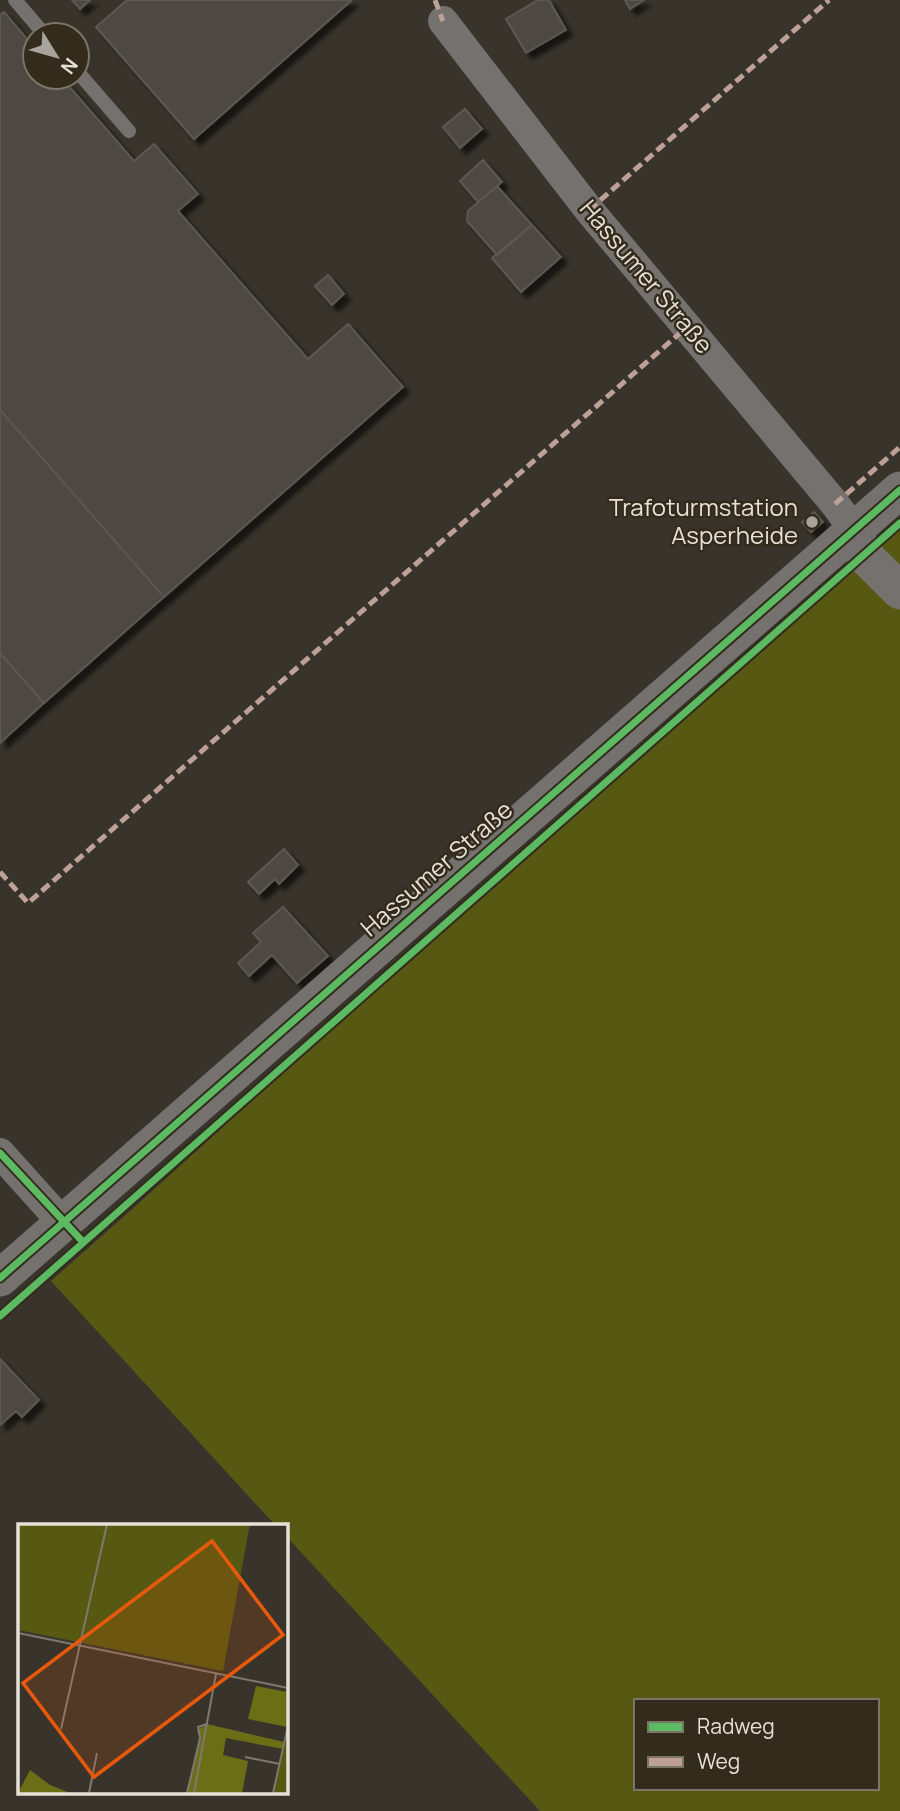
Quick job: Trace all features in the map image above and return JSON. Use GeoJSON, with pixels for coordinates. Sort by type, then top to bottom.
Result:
{"type":"FeatureCollection","features":[{"type":"Feature","properties":{"kind":"street","name":"Hassumer Straße"},"geometry":{"type":"LineString","coordinates":[[443,21],[589,209],[854,530]]}},
{"type":"Feature","properties":{"kind":"street","name":"Hassumer Straße"},"geometry":{"type":"LineString","coordinates":[[0,1278],[900,490]]}},
{"type":"Feature","properties":{"kind":"street"},"geometry":{"type":"LineString","coordinates":[[854,530],[864,555],[900,591]]}},
{"type":"Feature","properties":{"kind":"street"},"geometry":{"type":"LineString","coordinates":[[0,1153],[62,1222]]}},
{"type":"Feature","properties":{"kind":"lane"},"geometry":{"type":"LineString","coordinates":[[15,0],[33,21]]}},
{"type":"Feature","properties":{"kind":"lane"},"geometry":{"type":"LineString","coordinates":[[91,87],[129,131]]}},
{"type":"Feature","properties":{"kind":"shaded area"},"geometry":{"type":"Polygon","coordinates":[[[900,523],[900,1811],[540,1811],[287,1537],[287,1524],[274,1524],[51,1281],[472,901],[900,523]]]}},
{"type":"Feature","properties":{"kind":"building"},"geometry":{"type":"Polygon","coordinates":[[[72,0],[90,0],[80,9],[72,0]]]}},
{"type":"Feature","properties":{"kind":"building"},"geometry":{"type":"Polygon","coordinates":[[[127,0],[352,0],[194,139],[96,27],[127,0]]]}},
{"type":"Feature","properties":{"kind":"building"},"geometry":{"type":"Polygon","coordinates":[[[538,0],[549,0],[566,30],[526,53],[506,19],[538,0]]]}},
{"type":"Feature","properties":{"kind":"building"},"geometry":{"type":"Polygon","coordinates":[[[625,0],[644,0],[630,9],[625,0]]]}},
{"type":"Feature","properties":{"kind":"building"},"geometry":{"type":"Polygon","coordinates":[[[4,12],[21,32],[21,91],[73,91],[134,161],[154,144],[198,194],[178,211],[308,359],[348,324],[403,387],[164,597],[0,410],[0,15],[4,12]]]}},
{"type":"Feature","properties":{"kind":"building"},"geometry":{"type":"Polygon","coordinates":[[[465,109],[482,129],[460,148],[443,127],[465,109]]]}},
{"type":"Feature","properties":{"kind":"building"},"geometry":{"type":"Polygon","coordinates":[[[483,160],[502,182],[478,202],[460,181],[483,160]]]}},
{"type":"Feature","properties":{"kind":"building"},"geometry":{"type":"Polygon","coordinates":[[[497,186],[532,225],[497,255],[467,221],[468,211],[497,186]]]}},
{"type":"Feature","properties":{"kind":"building"},"geometry":{"type":"Polygon","coordinates":[[[532,225],[561,257],[521,292],[492,258],[532,225]]]}},
{"type":"Feature","properties":{"kind":"building"},"geometry":{"type":"Polygon","coordinates":[[[328,275],[344,294],[332,305],[315,286],[328,275]]]}},
{"type":"Feature","properties":{"kind":"building"},"geometry":{"type":"Polygon","coordinates":[[[0,410],[164,597],[44,703],[0,653],[0,410]]]}},
{"type":"Feature","properties":{"kind":"building","name":"Trafoturmstation Asperheide"},"geometry":{"type":"Polygon","coordinates":[[[814,512],[823,522],[811,532],[802,522],[814,512]]]}},
{"type":"Feature","properties":{"kind":"building"},"geometry":{"type":"Polygon","coordinates":[[[0,653],[44,703],[0,743],[0,653]]]}},
{"type":"Feature","properties":{"kind":"building"},"geometry":{"type":"Polygon","coordinates":[[[284,849],[298,865],[279,884],[275,879],[259,894],[248,882],[284,849]]]}},
{"type":"Feature","properties":{"kind":"building"},"geometry":{"type":"Polygon","coordinates":[[[283,907],[328,956],[297,983],[272,955],[249,976],[238,963],[261,942],[253,933],[283,907]]]}},
{"type":"Feature","properties":{"kind":"building"},"geometry":{"type":"Polygon","coordinates":[[[0,1359],[39,1400],[22,1417],[16,1411],[0,1425],[0,1359]]]}},
{"type":"Feature","properties":{"kind":"marked path"},"geometry":{"type":"LineString","coordinates":[[435,0],[443,21]]}},
{"type":"Feature","properties":{"kind":"marked path"},"geometry":{"type":"LineString","coordinates":[[589,210],[829,0]]}},
{"type":"Feature","properties":{"kind":"marked path"},"geometry":{"type":"LineString","coordinates":[[0,872],[28,903],[687,327]]}},
{"type":"Feature","properties":{"kind":"marked path"},"geometry":{"type":"LineString","coordinates":[[835,504],[900,447]]}},
{"type":"Feature","properties":{"kind":"cycle path"},"geometry":{"type":"LineString","coordinates":[[0,1278],[900,490]]}},
{"type":"Feature","properties":{"kind":"cycle path"},"geometry":{"type":"LineString","coordinates":[[0,1316],[900,523]]}},
{"type":"Feature","properties":{"kind":"cycle path"},"geometry":{"type":"LineString","coordinates":[[0,1153],[83,1242]]}},
{"type":"Feature","properties":{"kind":"place","name":"Trafoturmstation Asperheide"},"geometry":{"type":"Point","coordinates":[812,522]}}]}
